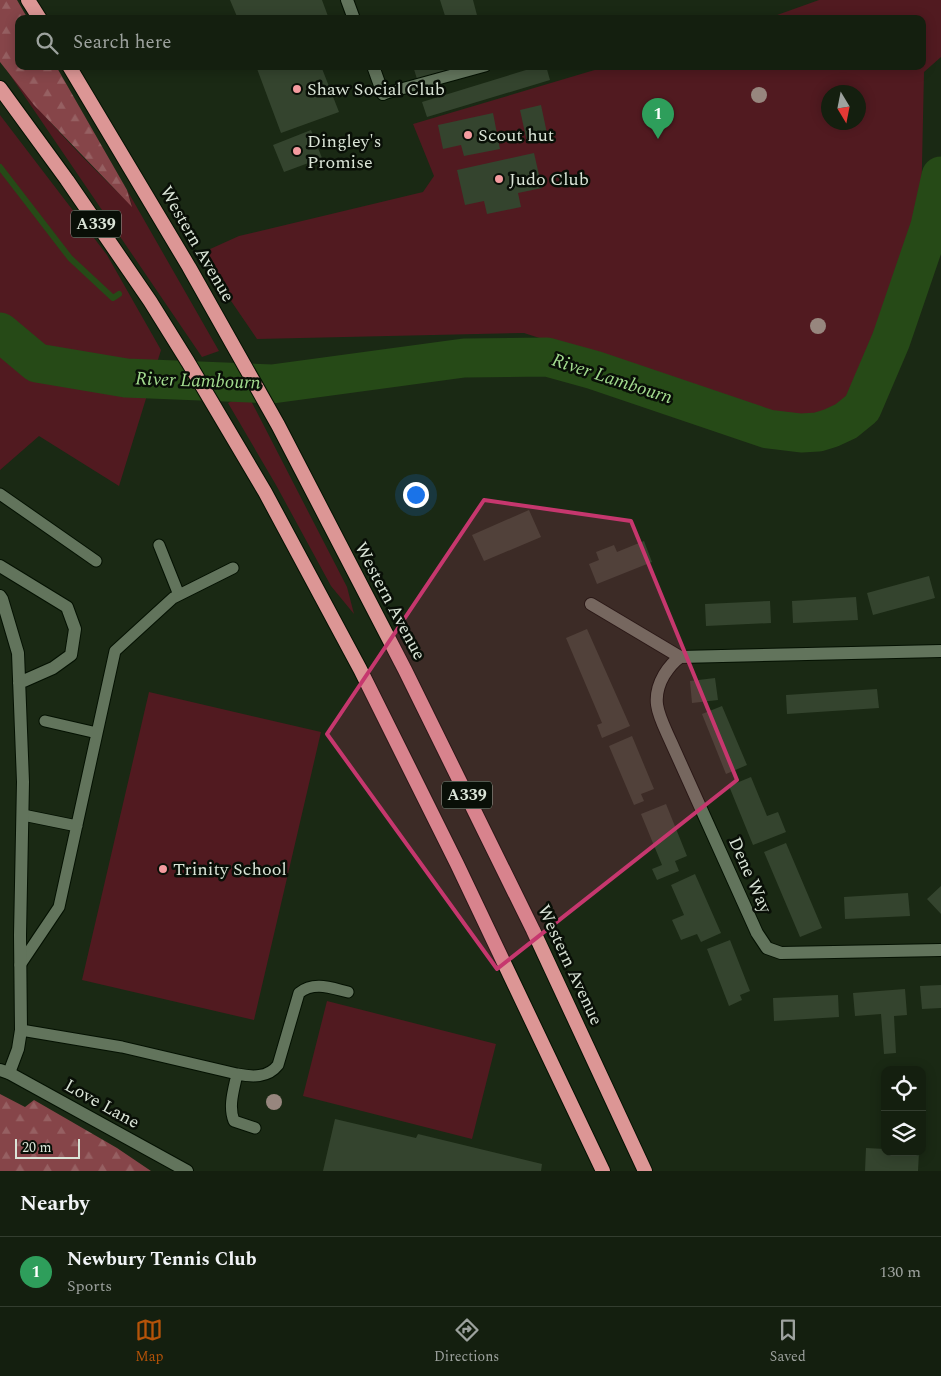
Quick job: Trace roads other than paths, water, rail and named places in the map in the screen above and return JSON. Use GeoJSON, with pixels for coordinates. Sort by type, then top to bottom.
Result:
{"type":"FeatureCollection","features":[{"type":"Feature","properties":{"kind":"highway"},"geometry":{"type":"LineString","coordinates":[[28,0],[37,15]]}},
{"type":"Feature","properties":{"kind":"highway","name":"Western Avenue"},"geometry":{"type":"LineString","coordinates":[[71,70],[175,242],[278,425],[405,670],[533,930],[645,1171]]}},
{"type":"Feature","properties":{"kind":"highway","name":"A339"},"geometry":{"type":"LineString","coordinates":[[0,88],[67,180],[150,301],[188,362],[284,527],[360,668],[461,873],[603,1171]]}},
{"type":"Feature","properties":{"kind":"street"},"geometry":{"type":"LineString","coordinates":[[347,0],[353,15]]}},
{"type":"Feature","properties":{"kind":"street"},"geometry":{"type":"LineString","coordinates":[[374,70],[383,94]]}},
{"type":"Feature","properties":{"kind":"street"},"geometry":{"type":"LineString","coordinates":[[0,566],[68,607],[75,629],[71,655],[53,668],[19,683]]}},
{"type":"Feature","properties":{"kind":"street"},"geometry":{"type":"LineString","coordinates":[[0,596],[18,653],[23,782],[20,965],[21,1030],[18,1049],[4,1071]]}},
{"type":"Feature","properties":{"kind":"street"},"geometry":{"type":"LineString","coordinates":[[591,604],[680,657],[941,651]]}},
{"type":"Feature","properties":{"kind":"street","name":"Dene Way"},"geometry":{"type":"LineString","coordinates":[[680,657],[673,662],[659,685],[656,698],[658,711],[757,933],[767,948],[781,953],[941,950]]}},
{"type":"Feature","properties":{"kind":"street","name":"Love Lane"},"geometry":{"type":"LineString","coordinates":[[4,1071],[187,1171]]}},
{"type":"Feature","properties":{"kind":"lane"},"geometry":{"type":"LineString","coordinates":[[383,94],[470,70]]}},
{"type":"Feature","properties":{"kind":"lane"},"geometry":{"type":"LineString","coordinates":[[0,494],[96,560]]}},
{"type":"Feature","properties":{"kind":"lane"},"geometry":{"type":"LineString","coordinates":[[159,545],[179,595]]}},
{"type":"Feature","properties":{"kind":"lane"},"geometry":{"type":"LineString","coordinates":[[20,965],[60,907],[115,651],[173,598],[233,568]]}},
{"type":"Feature","properties":{"kind":"lane"},"geometry":{"type":"LineString","coordinates":[[44,721],[97,734]]}},
{"type":"Feature","properties":{"kind":"lane"},"geometry":{"type":"LineString","coordinates":[[22,815],[77,826]]}},
{"type":"Feature","properties":{"kind":"lane"},"geometry":{"type":"LineString","coordinates":[[21,1030],[122,1047],[237,1074],[256,1076],[274,1070],[278,1064],[299,993],[311,986],[325,986],[348,992]]}},
{"type":"Feature","properties":{"kind":"lane"},"geometry":{"type":"LineString","coordinates":[[237,1074],[232,1099],[232,1115],[234,1121],[255,1128]]}},
{"type":"Feature","properties":{"kind":"waterway"},"geometry":{"type":"LineString","coordinates":[[0,167],[70,258],[113,298],[119,294]]}},
{"type":"Feature","properties":{"kind":"waterway","name":"River Lambourn"},"geometry":{"type":"LineString","coordinates":[[0,332],[37,363],[126,378],[272,384],[464,358],[547,357],[594,370],[768,429],[801,433],[818,432],[846,421],[862,408],[891,340],[930,226],[941,176]]}},
{"type":"Feature","properties":{"kind":"place","name":"Shaw Social Club"},"geometry":{"type":"Point","coordinates":[297,89]}},
{"type":"Feature","properties":{"kind":"place","name":"Scout hut"},"geometry":{"type":"Point","coordinates":[468,135]}},
{"type":"Feature","properties":{"kind":"place","name":"Newbury Tennis Club"},"geometry":{"type":"Point","coordinates":[658,139]}},
{"type":"Feature","properties":{"kind":"place","name":"Dingley's Promise"},"geometry":{"type":"Point","coordinates":[297,151]}},
{"type":"Feature","properties":{"kind":"place","name":"Judo Club"},"geometry":{"type":"Point","coordinates":[499,179]}},
{"type":"Feature","properties":{"kind":"place","name":"Trinity School"},"geometry":{"type":"Point","coordinates":[163,869]}}]}
